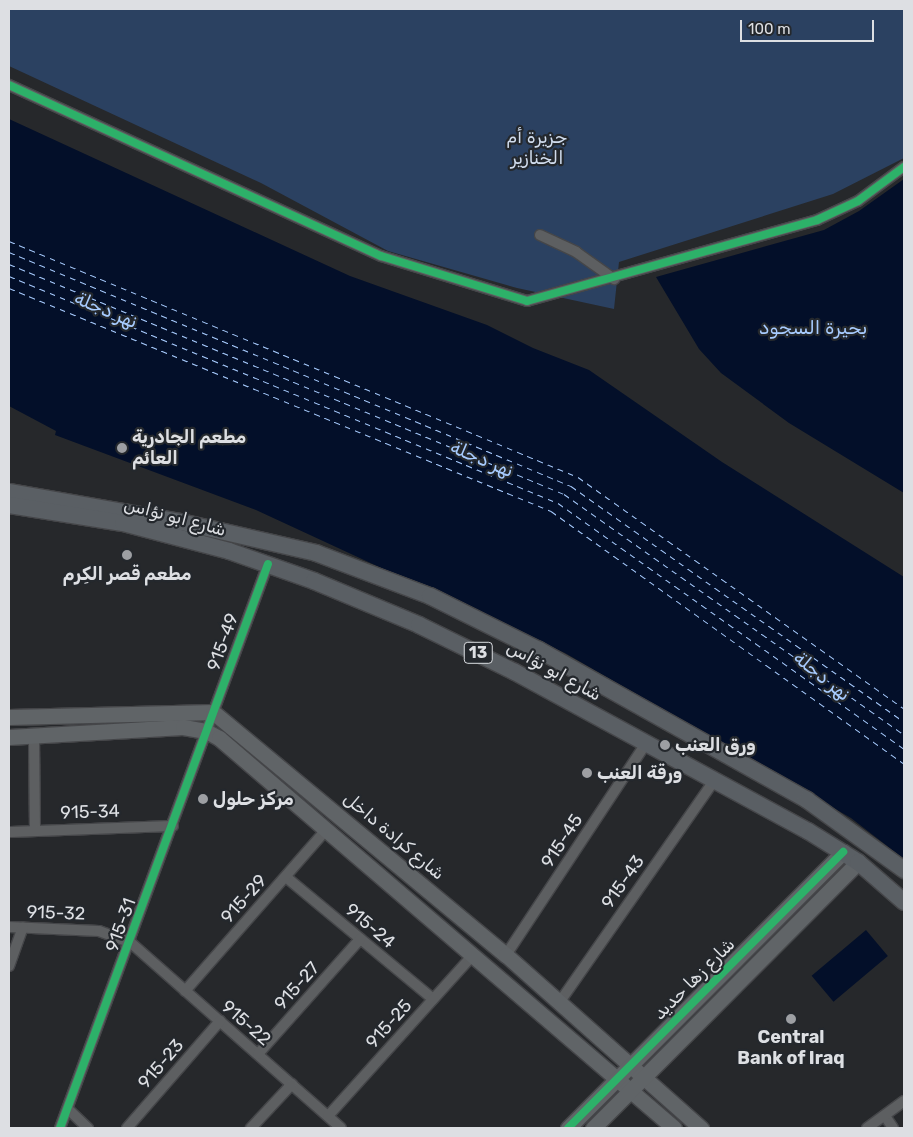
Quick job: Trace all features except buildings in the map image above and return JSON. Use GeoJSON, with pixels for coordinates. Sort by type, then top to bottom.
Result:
{"type":"FeatureCollection","features":[{"type":"Feature","properties":{"kind":"main road","name":"شارع ابو نؤاس"},"geometry":{"type":"LineString","coordinates":[[9,492],[181,522],[316,553],[430,596],[539,650],[807,800],[904,870]]}},
{"type":"Feature","properties":{"kind":"main road","name":"شارع ابو نؤاس"},"geometry":{"type":"LineString","coordinates":[[9,505],[123,523],[268,564],[468,647],[843,852],[858,862],[904,902]]}},
{"type":"Feature","properties":{"kind":"main road"},"geometry":{"type":"LineString","coordinates":[[9,717],[213,712]]}},
{"type":"Feature","properties":{"kind":"main road","name":"شارع كرادة داخل"},"geometry":{"type":"LineString","coordinates":[[213,712],[506,955],[701,1128]]}},
{"type":"Feature","properties":{"kind":"main road"},"geometry":{"type":"LineString","coordinates":[[9,737],[183,727],[206,731],[327,829],[674,1128]]}},
{"type":"Feature","properties":{"kind":"main road","name":"شارع زها حديد"},"geometry":{"type":"LineString","coordinates":[[568,1128],[843,852]]}},
{"type":"Feature","properties":{"kind":"main road","name":"شارع زها حديد"},"geometry":{"type":"LineString","coordinates":[[593,1128],[642,1076],[858,862]]}},
{"type":"Feature","properties":{"kind":"street"},"geometry":{"type":"LineString","coordinates":[[9,85],[381,256],[527,302],[614,279],[839,212],[904,167]]}},
{"type":"Feature","properties":{"kind":"street"},"geometry":{"type":"LineString","coordinates":[[540,235],[576,252],[614,279]]}},
{"type":"Feature","properties":{"kind":"street","name":"915-49"},"geometry":{"type":"LineString","coordinates":[[206,731],[268,564]]}},
{"type":"Feature","properties":{"kind":"street","name":"915-31"},"geometry":{"type":"LineString","coordinates":[[60,1128],[173,826],[206,731]]}},
{"type":"Feature","properties":{"kind":"street"},"geometry":{"type":"LineString","coordinates":[[34,736],[35,830]]}},
{"type":"Feature","properties":{"kind":"street","name":"915-45"},"geometry":{"type":"LineString","coordinates":[[506,955],[645,745]]}},
{"type":"Feature","properties":{"kind":"street","name":"915-43"},"geometry":{"type":"LineString","coordinates":[[559,1003],[714,780]]}},
{"type":"Feature","properties":{"kind":"street","name":"915-34"},"geometry":{"type":"LineString","coordinates":[[9,832],[173,826]]}},
{"type":"Feature","properties":{"kind":"street","name":"915-29"},"geometry":{"type":"LineString","coordinates":[[185,991],[327,829]]}},
{"type":"Feature","properties":{"kind":"street","name":"915-24"},"geometry":{"type":"LineString","coordinates":[[286,878],[433,1000]]}},
{"type":"Feature","properties":{"kind":"street","name":"915-32"},"geometry":{"type":"LineString","coordinates":[[9,927],[98,931],[130,942]]}},
{"type":"Feature","properties":{"kind":"street"},"geometry":{"type":"LineString","coordinates":[[9,966],[23,927]]}},
{"type":"Feature","properties":{"kind":"street","name":"915-27"},"geometry":{"type":"LineString","coordinates":[[258,1054],[360,939]]}},
{"type":"Feature","properties":{"kind":"street","name":"915-22"},"geometry":{"type":"LineString","coordinates":[[130,942],[341,1128]]}},
{"type":"Feature","properties":{"kind":"street","name":"915-25"},"geometry":{"type":"LineString","coordinates":[[328,1116],[474,954]]}},
{"type":"Feature","properties":{"kind":"street","name":"915-23"},"geometry":{"type":"LineString","coordinates":[[127,1128],[220,1021]]}},
{"type":"Feature","properties":{"kind":"street"},"geometry":{"type":"LineString","coordinates":[[251,1128],[292,1084]]}},
{"type":"Feature","properties":{"kind":"street"},"geometry":{"type":"LineString","coordinates":[[867,1128],[904,1101]]}},
{"type":"Feature","properties":{"kind":"street"},"geometry":{"type":"LineString","coordinates":[[68,1109],[88,1128]]}},
{"type":"Feature","properties":{"kind":"street"},"geometry":{"type":"LineString","coordinates":[[885,1116],[892,1128]]}},
{"type":"Feature","properties":{"kind":"green space","name":"جزيرة أم الخنازير"},"geometry":{"type":"Polygon","coordinates":[[[9,9],[904,9],[904,158],[833,194],[619,262],[614,309],[517,288],[388,251],[261,183],[9,66],[9,9]]]}},
{"type":"Feature","properties":{"kind":"water","name":"نهر دجلة"},"geometry":{"type":"Polygon","coordinates":[[[9,119],[350,276],[487,325],[533,348],[589,370],[722,462],[904,577],[904,859],[851,818],[565,653],[256,510],[55,435],[56,431],[9,406],[9,119]]]}},
{"type":"Feature","properties":{"kind":"water","name":"بحيرة السجود"},"geometry":{"type":"Polygon","coordinates":[[[904,179],[904,493],[789,423],[721,373],[699,349],[656,277],[824,230],[859,211],[904,179]]]}},
{"type":"Feature","properties":{"kind":"water"},"geometry":{"type":"Polygon","coordinates":[[[866,930],[888,956],[833,1002],[812,976],[866,930]]]}},
{"type":"Feature","properties":{"kind":"ferry route"},"geometry":{"type":"LineString","coordinates":[[9,241],[578,477],[904,709]]}},
{"type":"Feature","properties":{"kind":"ferry route"},"geometry":{"type":"LineString","coordinates":[[9,252],[571,486],[904,722]]}},
{"type":"Feature","properties":{"kind":"ferry route"},"geometry":{"type":"LineString","coordinates":[[9,264],[564,494],[904,735]]}},
{"type":"Feature","properties":{"kind":"ferry route"},"geometry":{"type":"LineString","coordinates":[[9,276],[558,503],[904,749]]}},
{"type":"Feature","properties":{"kind":"ferry route"},"geometry":{"type":"LineString","coordinates":[[9,288],[551,511],[904,764]]}},
{"type":"Feature","properties":{"kind":"cycle path"},"geometry":{"type":"LineString","coordinates":[[9,85],[381,256],[527,301],[817,220],[858,201],[904,167]]}},
{"type":"Feature","properties":{"kind":"cycle path"},"geometry":{"type":"LineString","coordinates":[[60,1128],[268,564]]}},
{"type":"Feature","properties":{"kind":"cycle path"},"geometry":{"type":"LineString","coordinates":[[568,1128],[843,852]]}},
{"type":"Feature","properties":{"kind":"place","name":"مطعم الجادرية العائم"},"geometry":{"type":"Point","coordinates":[122,448]}},
{"type":"Feature","properties":{"kind":"place","name":"مطعم قصر الكِرم"},"geometry":{"type":"Point","coordinates":[127,555]}},
{"type":"Feature","properties":{"kind":"place","name":"ورق العنب"},"geometry":{"type":"Point","coordinates":[665,745]}},
{"type":"Feature","properties":{"kind":"place","name":"ورقة العنب"},"geometry":{"type":"Point","coordinates":[587,773]}},
{"type":"Feature","properties":{"kind":"place","name":"مركز حلول"},"geometry":{"type":"Point","coordinates":[203,799]}},
{"type":"Feature","properties":{"kind":"place","name":"Central Bank of Iraq"},"geometry":{"type":"Point","coordinates":[791,1019]}}]}
